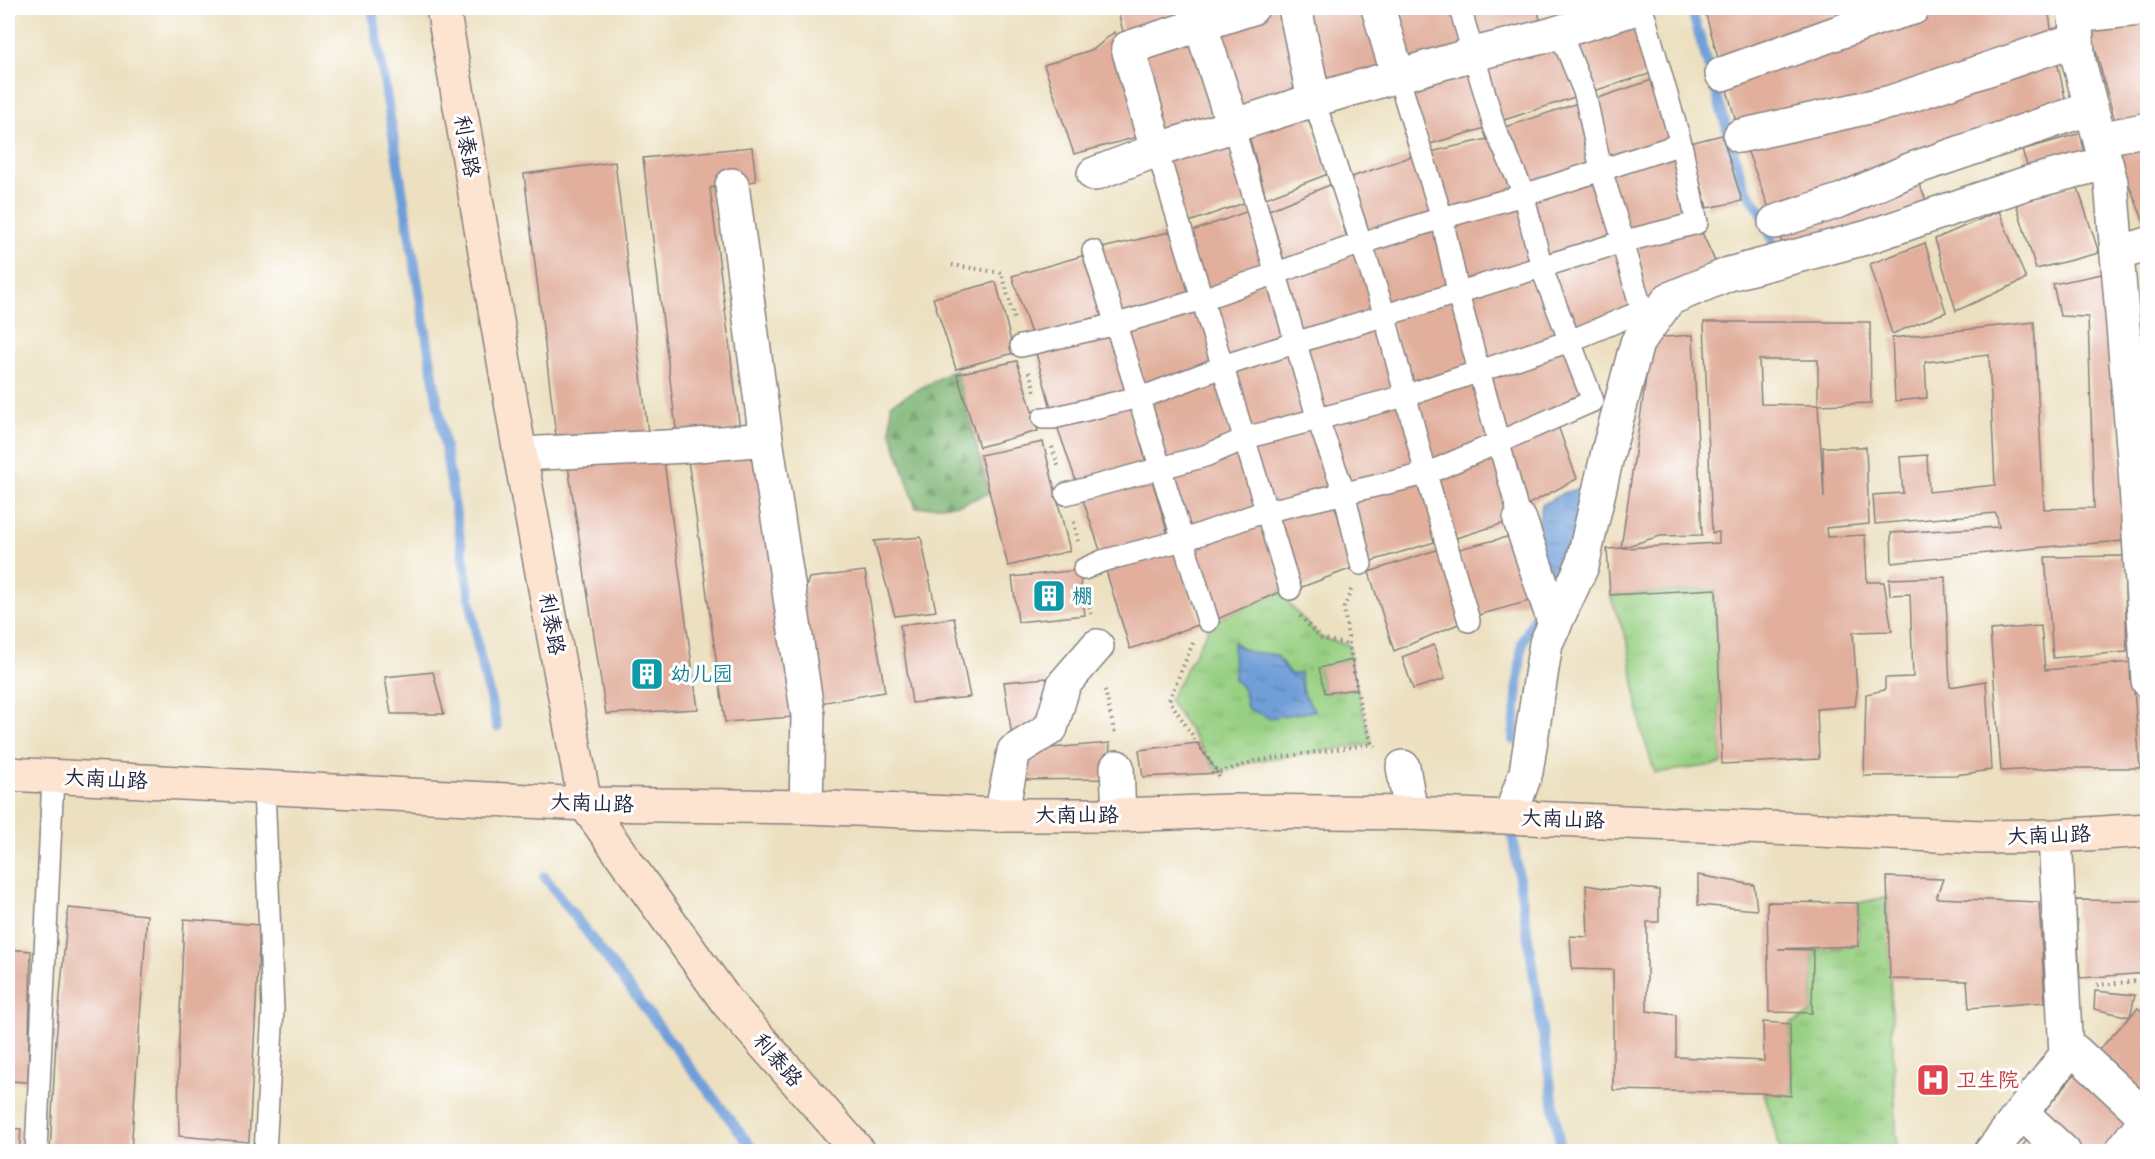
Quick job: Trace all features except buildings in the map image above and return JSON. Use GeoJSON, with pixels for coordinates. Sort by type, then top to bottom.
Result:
{"type":"FeatureCollection","features":[{"type":"Feature","properties":{"kind":"main road","name":"利泰路"},"geometry":{"type":"LineString","coordinates":[[443,8],[520,454],[585,804],[727,1002],[859,1152]]}},
{"type":"Feature","properties":{"kind":"main road","name":"大南山路"},"geometry":{"type":"LineString","coordinates":[[8,774],[585,804],[806,807],[1001,815],[1119,815],[1229,811],[1411,813],[1983,837],[2055,836],[2148,830]]}},
{"type":"Feature","properties":{"kind":"street"},"geometry":{"type":"LineString","coordinates":[[1157,150],[1128,48],[1198,16],[1252,8]]}},
{"type":"Feature","properties":{"kind":"street"},"geometry":{"type":"LineString","coordinates":[[1295,8],[1314,100]]}},
{"type":"Feature","properties":{"kind":"street"},"geometry":{"type":"LineString","coordinates":[[1378,8],[1398,76]]}},
{"type":"Feature","properties":{"kind":"street"},"geometry":{"type":"LineString","coordinates":[[1094,174],[1233,125],[1474,54],[1556,20],[1637,8]]}},
{"type":"Feature","properties":{"kind":"street"},"geometry":{"type":"LineString","coordinates":[[1722,74],[1878,18],[1913,8]]}},
{"type":"Feature","properties":{"kind":"street"},"geometry":{"type":"LineString","coordinates":[[1740,136],[1891,102],[2075,21],[2147,8]]}},
{"type":"Feature","properties":{"kind":"street"},"geometry":{"type":"LineString","coordinates":[[1198,16],[1233,125]]}},
{"type":"Feature","properties":{"kind":"street"},"geometry":{"type":"LineString","coordinates":[[2075,21],[2079,62],[2111,182],[2117,254],[2140,444],[2148,681]]}},
{"type":"Feature","properties":{"kind":"street"},"geometry":{"type":"LineString","coordinates":[[1775,222],[1842,200],[1912,169],[2091,108]]}},
{"type":"Feature","properties":{"kind":"street"},"geometry":{"type":"LineString","coordinates":[[1510,817],[1526,772],[1546,644],[1582,566],[1608,452],[1637,343],[1669,298],[1730,274],[1865,238],[2027,183],[2148,129]]}},
{"type":"Feature","properties":{"kind":"street"},"geometry":{"type":"LineString","coordinates":[[732,185],[766,439],[808,716],[806,807]]}},
{"type":"Feature","properties":{"kind":"street"},"geometry":{"type":"LineString","coordinates":[[2117,254],[2148,244]]}},
{"type":"Feature","properties":{"kind":"street"},"geometry":{"type":"LineString","coordinates":[[520,454],[686,446],[766,439]]}},
{"type":"Feature","properties":{"kind":"street"},"geometry":{"type":"LineString","coordinates":[[1520,520],[1555,625]]}},
{"type":"Feature","properties":{"kind":"street"},"geometry":{"type":"LineString","coordinates":[[1001,815],[1014,751],[1050,728],[1064,684],[1097,646]]}},
{"type":"Feature","properties":{"kind":"street"},"geometry":{"type":"LineString","coordinates":[[1117,767],[1119,815]]}},
{"type":"Feature","properties":{"kind":"street"},"geometry":{"type":"LineString","coordinates":[[1403,767],[1411,813]]}},
{"type":"Feature","properties":{"kind":"street"},"geometry":{"type":"LineString","coordinates":[[1991,1152],[2066,1055],[2055,836]]}},
{"type":"Feature","properties":{"kind":"street"},"geometry":{"type":"LineString","coordinates":[[2075,1051],[2147,1118],[2121,1152]]}},
{"type":"Feature","properties":{"kind":"street"},"geometry":{"type":"LineString","coordinates":[[2022,1113],[2064,1152]]}},
{"type":"Feature","properties":{"kind":"lane"},"geometry":{"type":"LineString","coordinates":[[1084,569],[1102,561],[1182,540],[1266,512],[1426,474],[1593,401],[1542,268],[1524,195],[1495,129],[1460,8]]}},
{"type":"Feature","properties":{"kind":"lane"},"geometry":{"type":"LineString","coordinates":[[1043,418],[1053,418],[1175,386],[1223,366],[1295,343],[1622,242],[1697,223],[1681,144],[1642,8]]}},
{"type":"Feature","properties":{"kind":"lane"},"geometry":{"type":"LineString","coordinates":[[1066,494],[1205,456],[1245,438],[1406,396],[1570,341],[1642,311],[1601,170],[1585,94],[1556,20]]}},
{"type":"Feature","properties":{"kind":"lane"},"geometry":{"type":"LineString","coordinates":[[1398,76],[1442,218],[1458,294],[1520,520]]}},
{"type":"Feature","properties":{"kind":"lane"},"geometry":{"type":"LineString","coordinates":[[1314,100],[1385,316],[1426,474],[1469,621]]}},
{"type":"Feature","properties":{"kind":"lane"},"geometry":{"type":"LineString","coordinates":[[1233,125],[1318,420],[1344,492],[1361,564]]}},
{"type":"Feature","properties":{"kind":"lane"},"geometry":{"type":"LineString","coordinates":[[1021,346],[1117,324],[1203,299],[1362,243],[1524,195],[1681,144]]}},
{"type":"Feature","properties":{"kind":"lane"},"geometry":{"type":"LineString","coordinates":[[1157,150],[1290,589]]}},
{"type":"Feature","properties":{"kind":"lane"},"geometry":{"type":"LineString","coordinates":[[1093,251],[1208,621]]}},
{"type":"Feature","properties":{"kind":"lane"},"geometry":{"type":"LineString","coordinates":[[36,1152],[53,777]]}},
{"type":"Feature","properties":{"kind":"lane"},"geometry":{"type":"LineString","coordinates":[[264,788],[273,1010],[265,1152]]}},
{"type":"Feature","properties":{"kind":"path"},"geometry":{"type":"LineString","coordinates":[[1361,564],[1344,608],[1348,645],[1360,705],[1372,744],[1403,767]]}},
{"type":"Feature","properties":{"kind":"path"},"geometry":{"type":"LineString","coordinates":[[1290,589],[1290,605],[1321,638],[1348,645]]}},
{"type":"Feature","properties":{"kind":"path"},"geometry":{"type":"LineString","coordinates":[[1208,621],[1193,643],[1169,700],[1218,773],[1229,811]]}},
{"type":"Feature","properties":{"kind":"path"},"geometry":{"type":"LineString","coordinates":[[1218,773],[1255,760],[1372,744]]}},
{"type":"Feature","properties":{"kind":"path"},"geometry":{"type":"LineString","coordinates":[[2063,988],[2148,980]]}},
{"type":"Feature","properties":{"kind":"green space"},"geometry":{"type":"Polygon","coordinates":[[[956,369],[989,493],[962,504],[916,508],[891,433],[891,404],[956,369]]]}},
{"type":"Feature","properties":{"kind":"green space"},"geometry":{"type":"Polygon","coordinates":[[[1716,589],[1722,764],[1655,773],[1642,733],[1628,644],[1610,595],[1716,589]]]}},
{"type":"Feature","properties":{"kind":"green space"},"geometry":{"type":"Polygon","coordinates":[[[1284,590],[1290,605],[1321,638],[1349,645],[1352,660],[1319,669],[1325,693],[1357,689],[1372,744],[1255,761],[1218,773],[1169,700],[1213,621],[1284,590]],[[1234,642],[1234,679],[1244,690],[1247,708],[1303,693],[1300,673],[1291,675],[1276,655],[1249,652],[1234,642]]]}},
{"type":"Feature","properties":{"kind":"green space"},"geometry":{"type":"Polygon","coordinates":[[[1887,897],[1897,1151],[1781,1151],[1764,1093],[1791,1096],[1790,1024],[1812,1013],[1813,950],[1858,946],[1858,903],[1887,897]]]}},
{"type":"Feature","properties":{"kind":"water"},"geometry":{"type":"Polygon","coordinates":[[[1593,485],[1587,549],[1548,594],[1536,533],[1542,505],[1563,493],[1593,485]]]}},
{"type":"Feature","properties":{"kind":"water"},"geometry":{"type":"Polygon","coordinates":[[[1233,642],[1249,652],[1276,655],[1291,675],[1300,672],[1303,693],[1315,711],[1269,718],[1247,708],[1244,690],[1234,679],[1233,642]]]}},
{"type":"Feature","properties":{"kind":"waterway"},"geometry":{"type":"LineString","coordinates":[[372,8],[479,652],[497,727]]}},
{"type":"Feature","properties":{"kind":"waterway"},"geometry":{"type":"LineString","coordinates":[[1691,8],[1744,187],[1761,211],[1779,257]]}},
{"type":"Feature","properties":{"kind":"waterway"},"geometry":{"type":"LineString","coordinates":[[1513,740],[1522,643],[1541,604]]}},
{"type":"Feature","properties":{"kind":"waterway"},"geometry":{"type":"LineString","coordinates":[[1510,820],[1561,1152]]}},
{"type":"Feature","properties":{"kind":"waterway"},"geometry":{"type":"LineString","coordinates":[[544,876],[755,1152]]}},
{"type":"Feature","properties":{"kind":"place","name":"棚"},"geometry":{"type":"Point","coordinates":[1049,596]}},
{"type":"Feature","properties":{"kind":"place","name":"幼儿园"},"geometry":{"type":"Point","coordinates":[647,674]}},
{"type":"Feature","properties":{"kind":"place","name":"卫生院"},"geometry":{"type":"Point","coordinates":[1933,1080]}}]}
